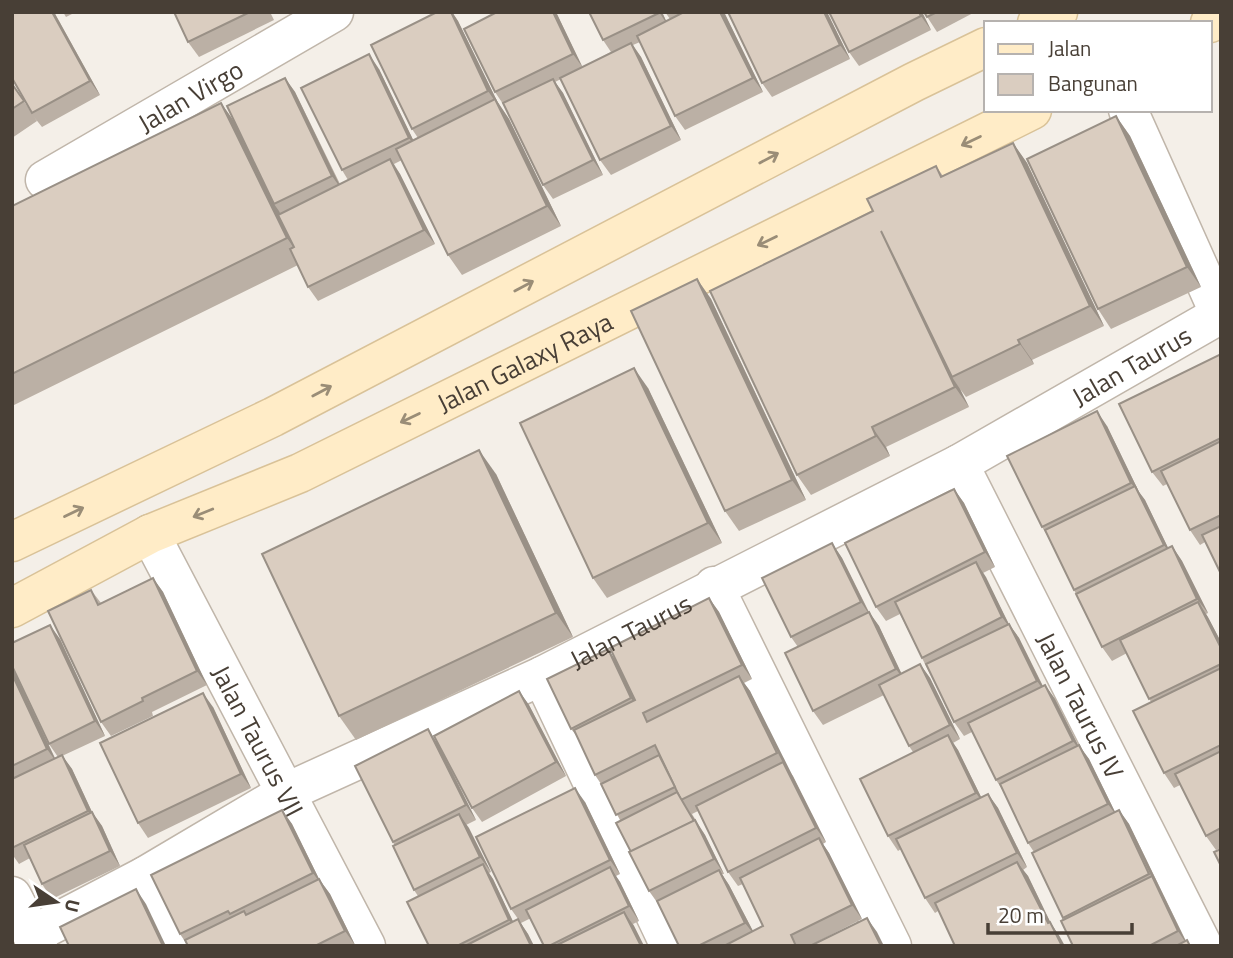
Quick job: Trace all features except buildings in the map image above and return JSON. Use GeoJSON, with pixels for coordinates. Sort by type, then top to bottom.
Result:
{"type":"FeatureCollection","features":[{"type":"Feature","properties":{"kind":"street","name":"Jalan Virgo"},"geometry":{"type":"LineString","coordinates":[[45,180],[334,12]]}},
{"type":"Feature","properties":{"kind":"street"},"geometry":{"type":"LineString","coordinates":[[12,542],[273,417],[984,48]]}},
{"type":"Feature","properties":{"kind":"street","name":"Jalan Galaxy Raya"},"geometry":{"type":"LineString","coordinates":[[12,608],[150,534],[300,473],[1028,112]]}},
{"type":"Feature","properties":{"kind":"street"},"geometry":{"type":"LineString","coordinates":[[1129,112],[1220,315]]}},
{"type":"Feature","properties":{"kind":"street","name":"Jalan Taurus"},"geometry":{"type":"LineString","coordinates":[[36,940],[287,792],[541,676],[959,464],[1220,315]]}},
{"type":"Feature","properties":{"kind":"street"},"geometry":{"type":"LineString","coordinates":[[273,417],[300,473]]}},
{"type":"Feature","properties":{"kind":"street","name":"Jalan Taurus IV"},"geometry":{"type":"LineString","coordinates":[[959,464],[1203,946]]}},
{"type":"Feature","properties":{"kind":"street","name":"Jalan Taurus VII"},"geometry":{"type":"LineString","coordinates":[[150,534],[366,946]]}},
{"type":"Feature","properties":{"kind":"street"},"geometry":{"type":"LineString","coordinates":[[714,586],[892,946]]}},
{"type":"Feature","properties":{"kind":"street"},"geometry":{"type":"LineString","coordinates":[[541,676],[670,946]]}},
{"type":"Feature","properties":{"kind":"street"},"geometry":{"type":"LineString","coordinates":[[145,876],[179,946]]}},
{"type":"Feature","properties":{"kind":"street"},"geometry":{"type":"LineString","coordinates":[[12,896],[36,940]]}}]}
